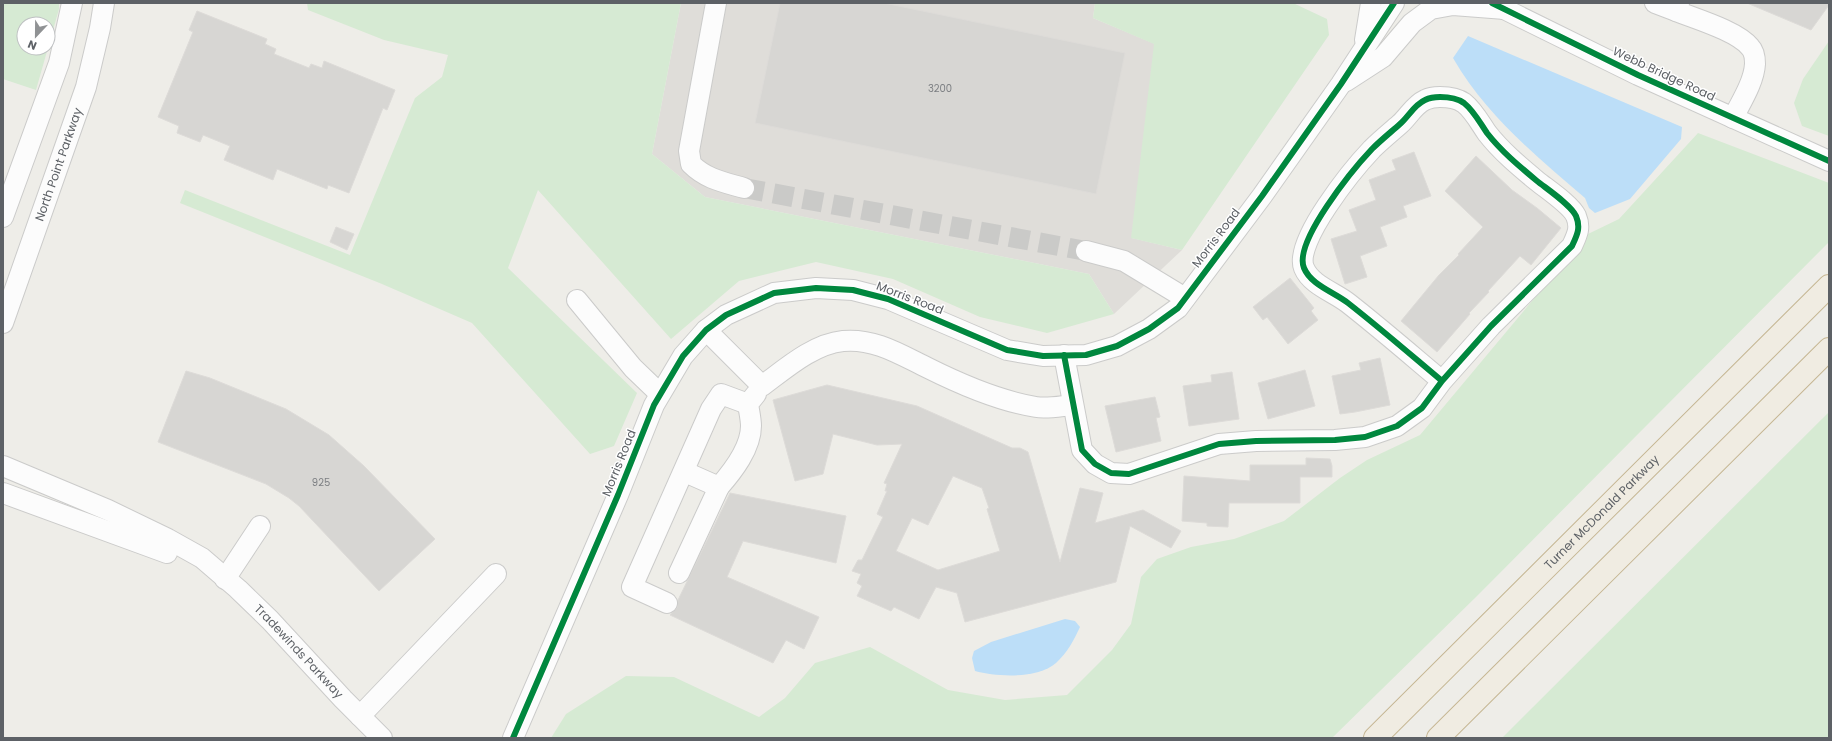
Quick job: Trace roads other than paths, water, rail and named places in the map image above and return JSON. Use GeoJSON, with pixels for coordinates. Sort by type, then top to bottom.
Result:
{"type":"FeatureCollection","features":[{"type":"Feature","properties":{"kind":"highway","name":"Turner McDonald Parkway"},"geometry":{"type":"LineString","coordinates":[[1375,738],[1829,286]]}},
{"type":"Feature","properties":{"kind":"highway"},"geometry":{"type":"LineString","coordinates":[[1438,738],[1829,349]]}},
{"type":"Feature","properties":{"kind":"street"},"geometry":{"type":"LineString","coordinates":[[3,218],[59,63],[72,3]]}},
{"type":"Feature","properties":{"kind":"street","name":"North Point Parkway"},"geometry":{"type":"LineString","coordinates":[[3,323],[86,87],[99,34],[104,3]]}},
{"type":"Feature","properties":{"kind":"street"},"geometry":{"type":"LineString","coordinates":[[716,3],[689,151],[691,164],[700,173],[718,181],[744,188]]}},
{"type":"Feature","properties":{"kind":"street"},"geometry":{"type":"LineString","coordinates":[[1363,48],[1371,3]]}},
{"type":"Feature","properties":{"kind":"street","name":"Morris Road"},"geometry":{"type":"LineString","coordinates":[[513,738],[618,495],[659,394],[683,356],[706,330],[726,315],[774,293],[816,288],[853,290],[888,299],[1007,350],[1043,356],[1086,355],[1117,346],[1148,329],[1178,308],[1262,196],[1394,3]]}},
{"type":"Feature","properties":{"kind":"street"},"geometry":{"type":"LineString","coordinates":[[1655,3],[1678,7],[1737,36],[1750,47],[1754,56],[1755,65],[1748,87],[1733,118]]}},
{"type":"Feature","properties":{"kind":"street"},"geometry":{"type":"LineString","coordinates":[[1340,84],[1383,57],[1412,23],[1432,9],[1453,5],[1498,6]]}},
{"type":"Feature","properties":{"kind":"street","name":"Webb Bridge Road"},"geometry":{"type":"LineString","coordinates":[[1498,6],[1638,75],[1828,161]]}},
{"type":"Feature","properties":{"kind":"street"},"geometry":{"type":"LineString","coordinates":[[1064,355],[1072,405],[1082,450],[1095,464],[1111,473],[1129,474],[1220,444],[1256,441],[1335,440],[1365,437],[1397,426],[1422,408],[1442,381],[1492,326],[1572,246],[1579,230],[1576,215],[1567,205],[1512,161],[1487,133],[1475,114],[1455,98],[1439,97],[1426,100],[1414,108],[1402,122],[1373,148],[1349,175],[1330,202],[1313,231],[1303,252],[1302,259],[1303,267],[1313,280],[1346,302],[1442,381]]}},
{"type":"Feature","properties":{"kind":"street"},"geometry":{"type":"LineString","coordinates":[[1086,251],[1124,261],[1186,298]]}},
{"type":"Feature","properties":{"kind":"street"},"geometry":{"type":"LineString","coordinates":[[577,300],[633,368],[659,394]]}},
{"type":"Feature","properties":{"kind":"street"},"geometry":{"type":"LineString","coordinates":[[706,330],[762,386]]}},
{"type":"Feature","properties":{"kind":"street"},"geometry":{"type":"LineString","coordinates":[[679,573],[720,487],[738,464],[750,433],[751,425],[748,404],[762,386],[780,372],[818,348],[842,341],[866,342],[895,351],[966,386],[1006,400],[1038,408],[1072,405]]}},
{"type":"Feature","properties":{"kind":"street"},"geometry":{"type":"LineString","coordinates":[[667,603],[632,587],[711,409],[721,394],[748,404]]}},
{"type":"Feature","properties":{"kind":"street","name":"Tradewinds Parkway"},"geometry":{"type":"LineString","coordinates":[[3,466],[108,510],[162,536],[202,558],[283,633],[382,738]]}},
{"type":"Feature","properties":{"kind":"street"},"geometry":{"type":"LineString","coordinates":[[684,472],[720,487]]}},
{"type":"Feature","properties":{"kind":"street","name":"Tradewinds Parkway"},"geometry":{"type":"LineString","coordinates":[[3,493],[143,543],[187,562],[219,573]]}},
{"type":"Feature","properties":{"kind":"street","name":"Tradewinds Parkway"},"geometry":{"type":"LineString","coordinates":[[3,502],[60,522],[143,543]]}},
{"type":"Feature","properties":{"kind":"street"},"geometry":{"type":"LineString","coordinates":[[219,573],[260,526]]}},
{"type":"Feature","properties":{"kind":"street"},"geometry":{"type":"LineString","coordinates":[[360,716],[496,574]]}},
{"type":"Feature","properties":{"kind":"water"},"geometry":{"type":"Polygon","coordinates":[[[1468,36],[1682,127],[1681,139],[1630,199],[1595,213],[1589,208],[1585,198],[1513,134],[1496,116],[1466,79],[1453,58],[1468,36]]]}},
{"type":"Feature","properties":{"kind":"water"},"geometry":{"type":"Polygon","coordinates":[[[1065,619],[1075,621],[1080,627],[1064,655],[1048,668],[1039,672],[1017,675],[994,675],[975,671],[972,658],[974,651],[991,642],[1065,619]]]}},
{"type":"Feature","properties":{"kind":"tunnel"},"geometry":{"type":"LineString","coordinates":[[744,188],[1086,251]]}}]}
